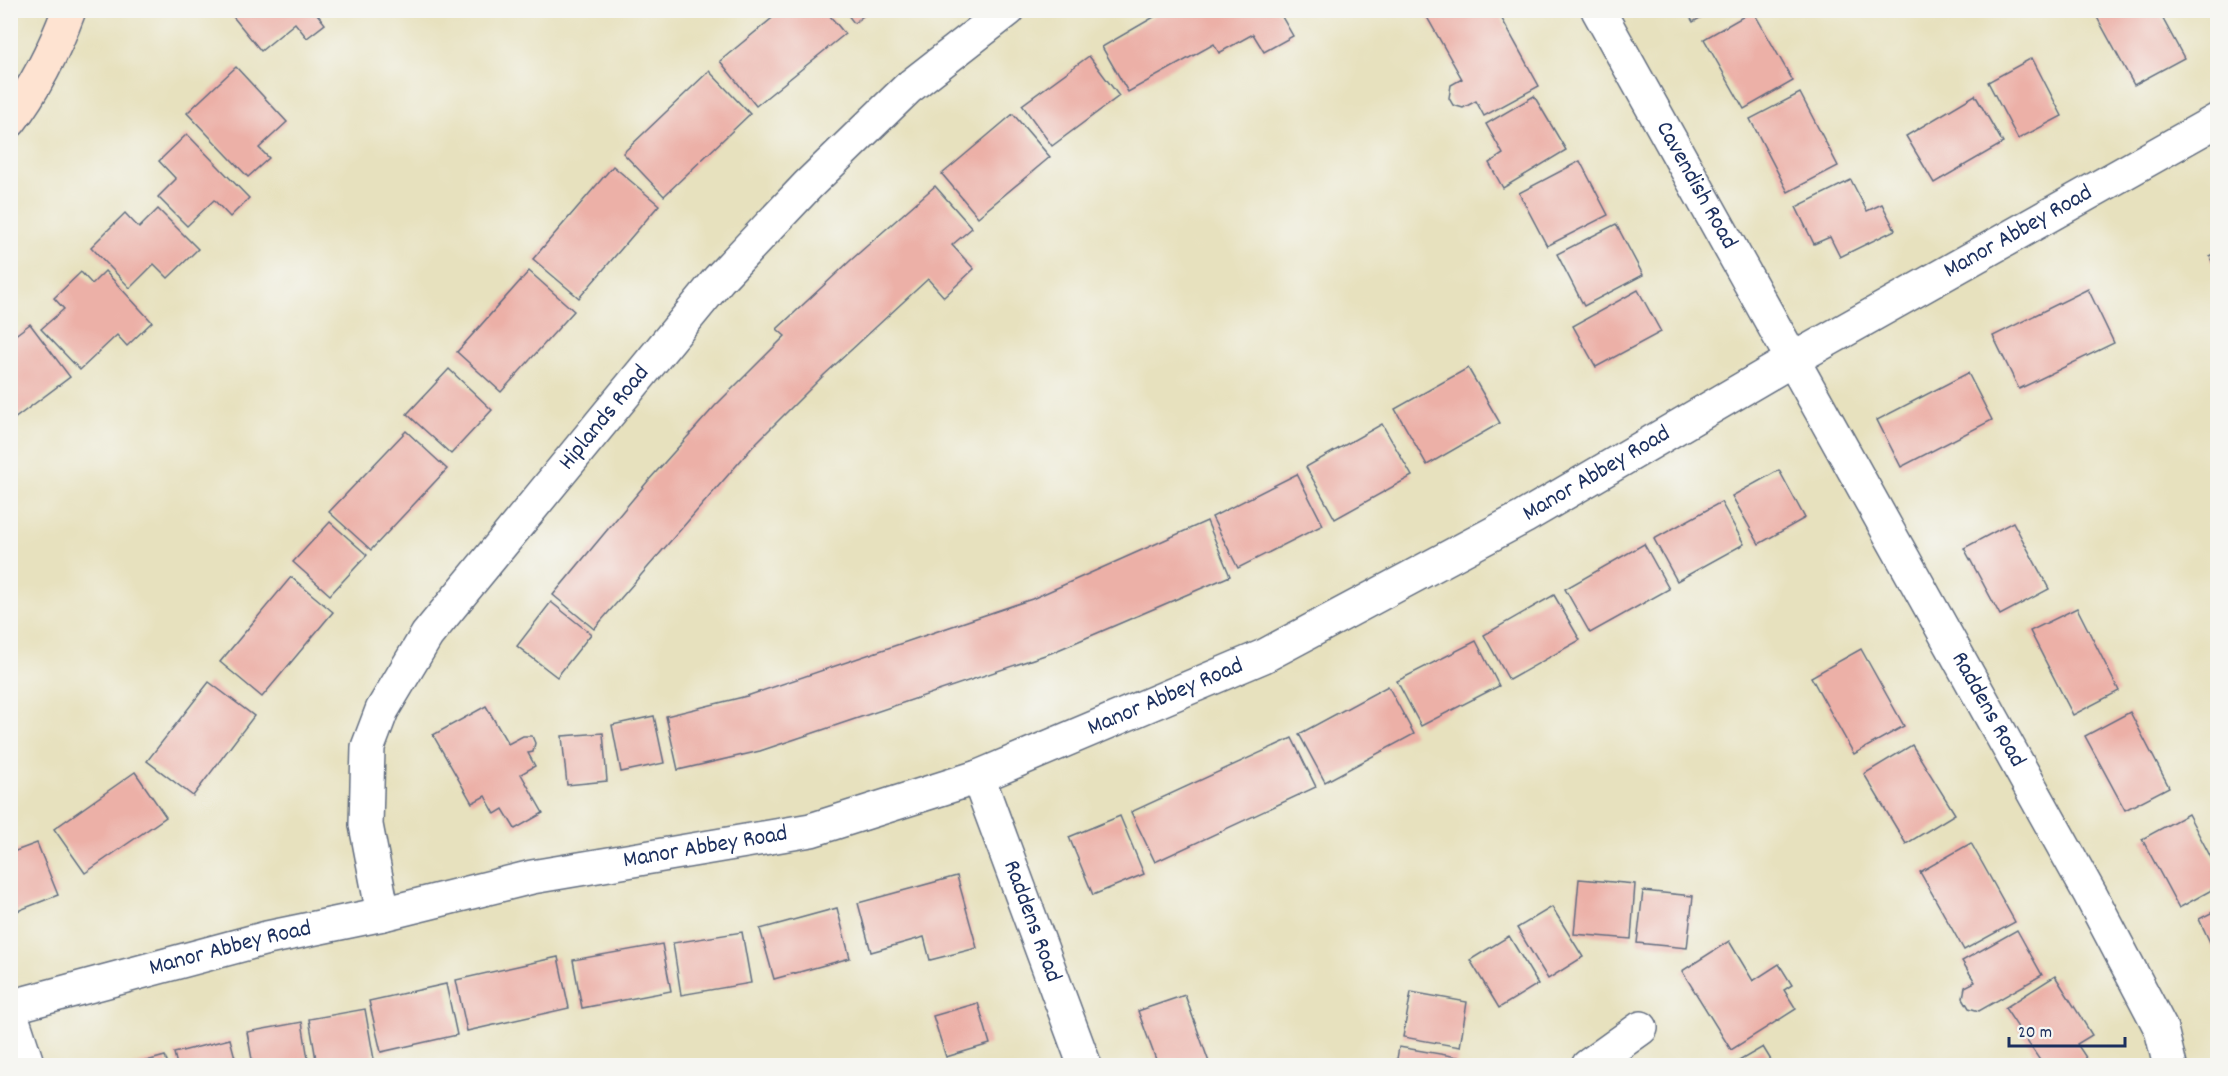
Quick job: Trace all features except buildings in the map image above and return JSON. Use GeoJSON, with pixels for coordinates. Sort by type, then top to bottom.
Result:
{"type":"FeatureCollection","features":[{"type":"Feature","properties":{"kind":"main road"},"geometry":{"type":"LineString","coordinates":[[10,122],[29,96],[55,48],[69,10]]}},
{"type":"Feature","properties":{"kind":"street","name":"Hiplands Road"},"geometry":{"type":"LineString","coordinates":[[383,914],[366,825],[368,747],[382,710],[427,635],[719,279],[808,185],[908,88],[1008,10]]}},
{"type":"Feature","properties":{"kind":"street","name":"Cavendish Road"},"geometry":{"type":"LineString","coordinates":[[1598,10],[1792,360]]}},
{"type":"Feature","properties":{"kind":"street","name":"Manor Abbey Road"},"geometry":{"type":"LineString","coordinates":[[10,1006],[267,938],[383,914],[532,878],[811,830],[978,777],[1264,656],[1524,517],[1792,360],[2217,120]]}},
{"type":"Feature","properties":{"kind":"street","name":"Raddens Road"},"geometry":{"type":"LineString","coordinates":[[1792,360],[2090,894],[2161,1029],[2170,1065]]}},
{"type":"Feature","properties":{"kind":"street","name":"Raddens Road"},"geometry":{"type":"LineString","coordinates":[[978,777],[1085,1065]]}},
{"type":"Feature","properties":{"kind":"street"},"geometry":{"type":"LineString","coordinates":[[10,1011],[28,1065]]}},
{"type":"Feature","properties":{"kind":"street"},"geometry":{"type":"LineString","coordinates":[[1593,1064],[1641,1028]]}}]}
